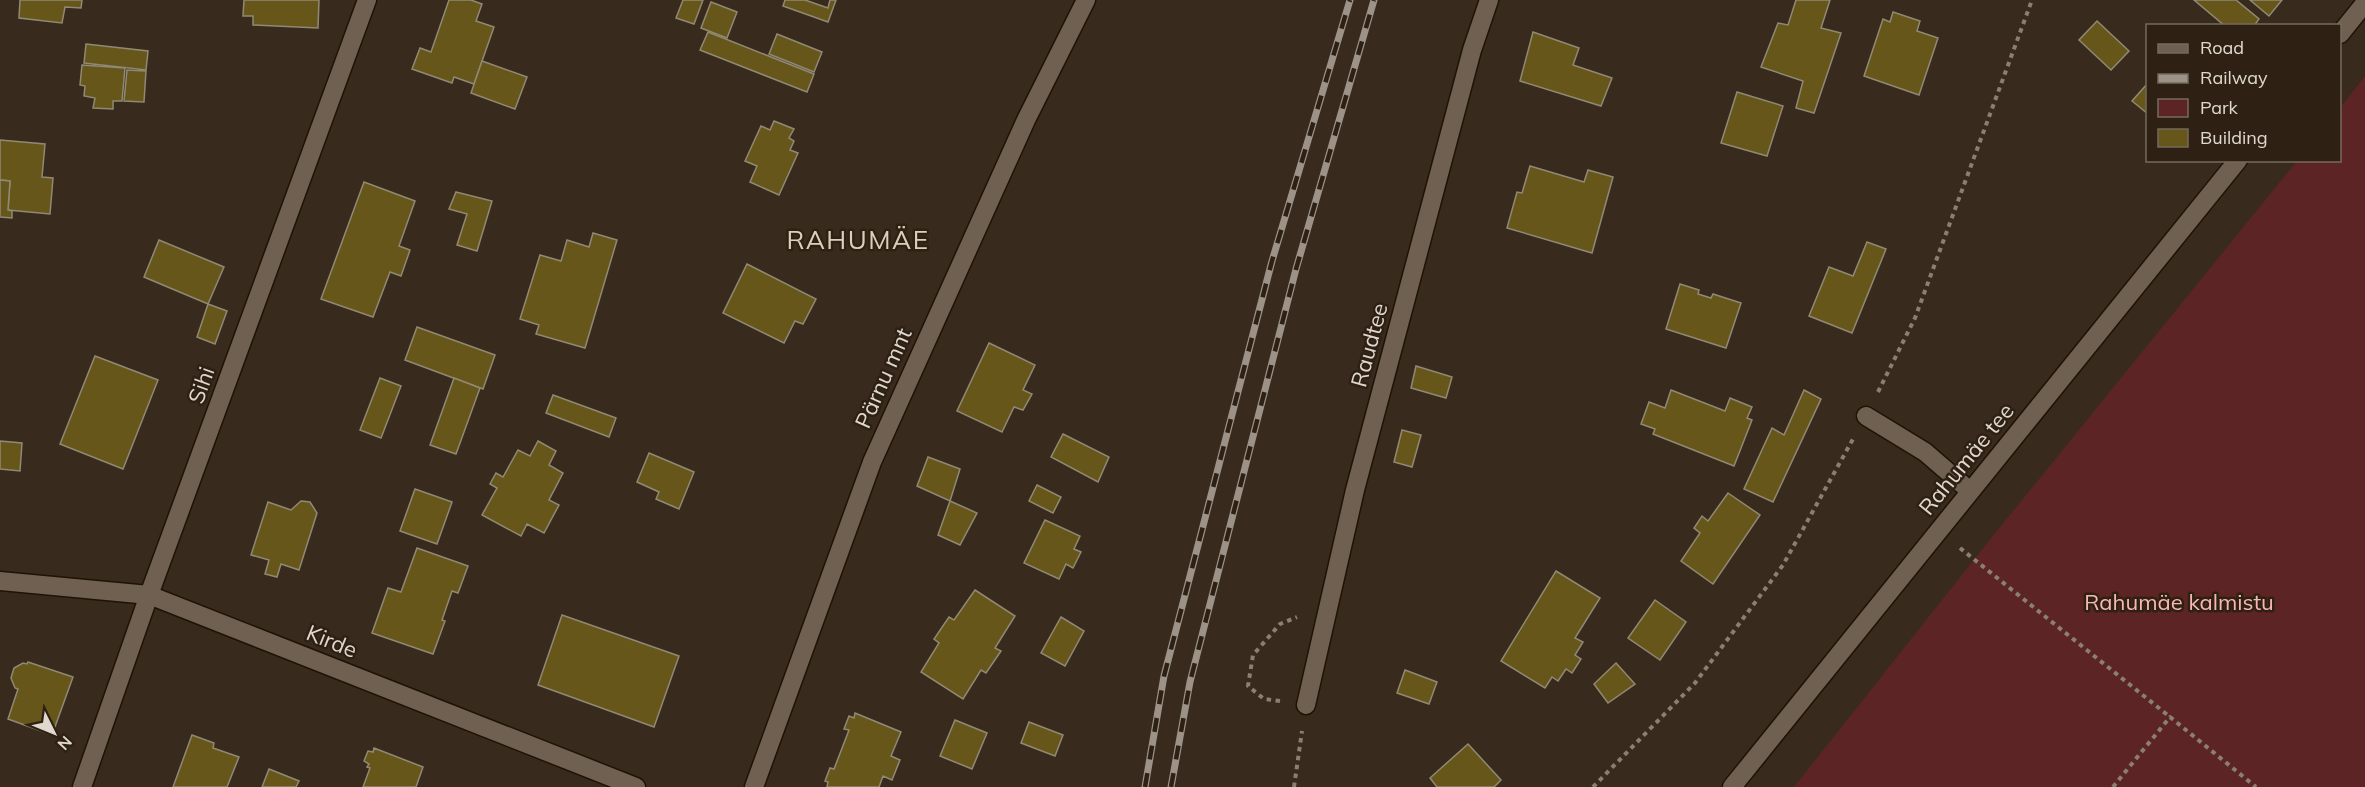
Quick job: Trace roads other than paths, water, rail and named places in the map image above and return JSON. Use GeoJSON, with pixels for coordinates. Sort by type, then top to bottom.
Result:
{"type":"FeatureCollection","features":[{"type":"Feature","properties":{"kind":"street","name":"Sihi"},"geometry":{"type":"LineString","coordinates":[[82,787],[149,595],[367,0]]}},
{"type":"Feature","properties":{"kind":"street","name":"Pärnu mnt"},"geometry":{"type":"LineString","coordinates":[[754,787],[872,462],[1026,120],[1086,0]]}},
{"type":"Feature","properties":{"kind":"street","name":"Raudtee"},"geometry":{"type":"LineString","coordinates":[[1306,705],[1355,490],[1472,50],[1489,0]]}},
{"type":"Feature","properties":{"kind":"street"},"geometry":{"type":"LineString","coordinates":[[2341,33],[2365,3]]}},
{"type":"Feature","properties":{"kind":"street","name":"Rahumäe tee"},"geometry":{"type":"LineString","coordinates":[[1732,787],[2236,162]]}},
{"type":"Feature","properties":{"kind":"street"},"geometry":{"type":"LineString","coordinates":[[1866,416],[1925,452],[1970,492]]}},
{"type":"Feature","properties":{"kind":"street","name":"Kirde"},"geometry":{"type":"LineString","coordinates":[[0,581],[149,595],[636,787]]}},
{"type":"Feature","properties":{"kind":"railway"},"geometry":{"type":"LineString","coordinates":[[1145,787],[1164,676],[1272,261],[1350,0]]}},
{"type":"Feature","properties":{"kind":"railway"},"geometry":{"type":"LineString","coordinates":[[1171,787],[1190,682],[1296,269],[1374,0]]}},
{"type":"Feature","properties":{"kind":"district","name":"RAHUMÄE"},"geometry":{"type":"Point","coordinates":[858,240]}},
{"type":"Feature","properties":{"kind":"park label","name":"Rahumäe kalmistu"},"geometry":{"type":"Point","coordinates":[2179,602]}}]}
